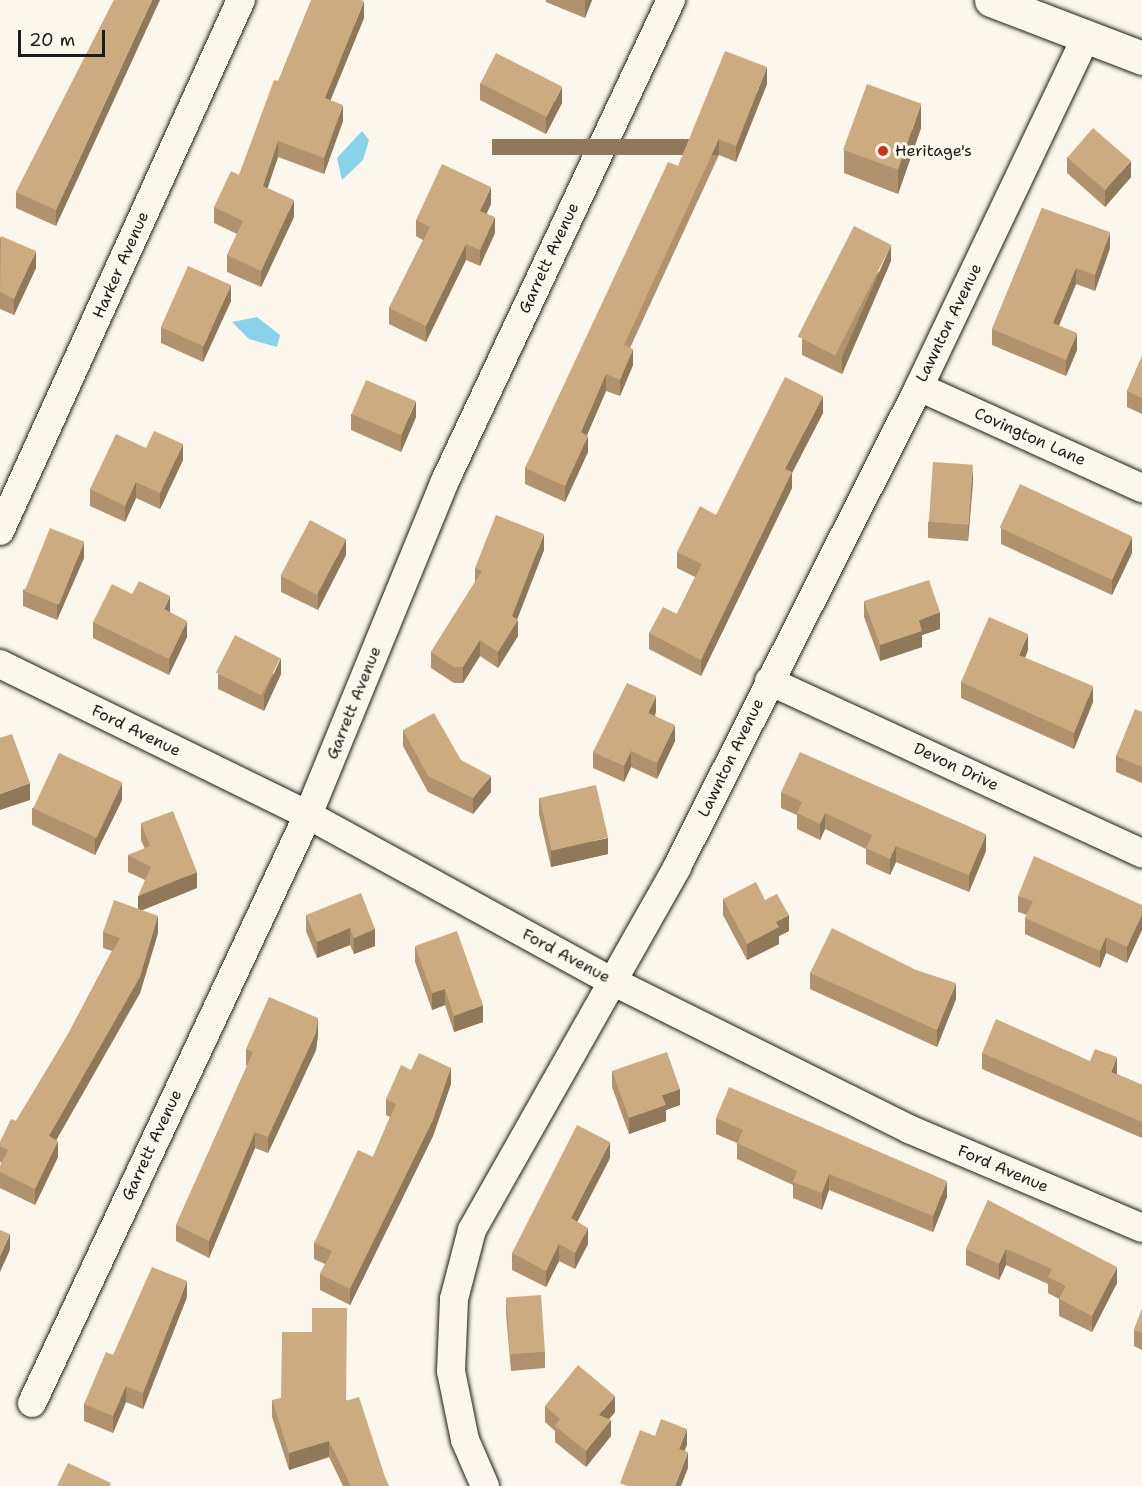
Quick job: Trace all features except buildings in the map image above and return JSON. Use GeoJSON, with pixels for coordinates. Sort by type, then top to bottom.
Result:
{"type":"FeatureCollection","features":[{"type":"Feature","properties":{"kind":"main road"},"geometry":{"type":"LineString","coordinates":[[991,0],[1142,58]]}},
{"type":"Feature","properties":{"kind":"street","name":"Harker Avenue"},"geometry":{"type":"LineString","coordinates":[[0,531],[241,0]]}},
{"type":"Feature","properties":{"kind":"street","name":"Garrett Avenue"},"geometry":{"type":"LineString","coordinates":[[32,1403],[308,815],[444,483],[670,0]]}},
{"type":"Feature","properties":{"kind":"street","name":"Lawnton Avenue"},"geometry":{"type":"LineString","coordinates":[[485,1486],[465,1440],[451,1371],[450,1334],[462,1264],[488,1197],[610,980],[677,867],[919,387],[1086,37]]}},
{"type":"Feature","properties":{"kind":"street","name":"Covington Lane"},"geometry":{"type":"LineString","coordinates":[[919,387],[1142,488]]}},
{"type":"Feature","properties":{"kind":"street","name":"Ford Avenue"},"geometry":{"type":"LineString","coordinates":[[0,664],[308,815],[610,980],[909,1129],[1142,1228]]}},
{"type":"Feature","properties":{"kind":"street","name":"Devon Drive"},"geometry":{"type":"LineString","coordinates":[[769,681],[1142,853]]}},
{"type":"Feature","properties":{"kind":"water"},"geometry":{"type":"Polygon","coordinates":[[[362,131],[369,140],[363,160],[342,180],[337,158],[362,131]]]}},
{"type":"Feature","properties":{"kind":"water"},"geometry":{"type":"Polygon","coordinates":[[[257,317],[280,335],[277,347],[249,339],[232,322],[257,317]]]}},
{"type":"Feature","properties":{"kind":"place","name":"Heritage's"},"geometry":{"type":"Point","coordinates":[883,151]}}]}
